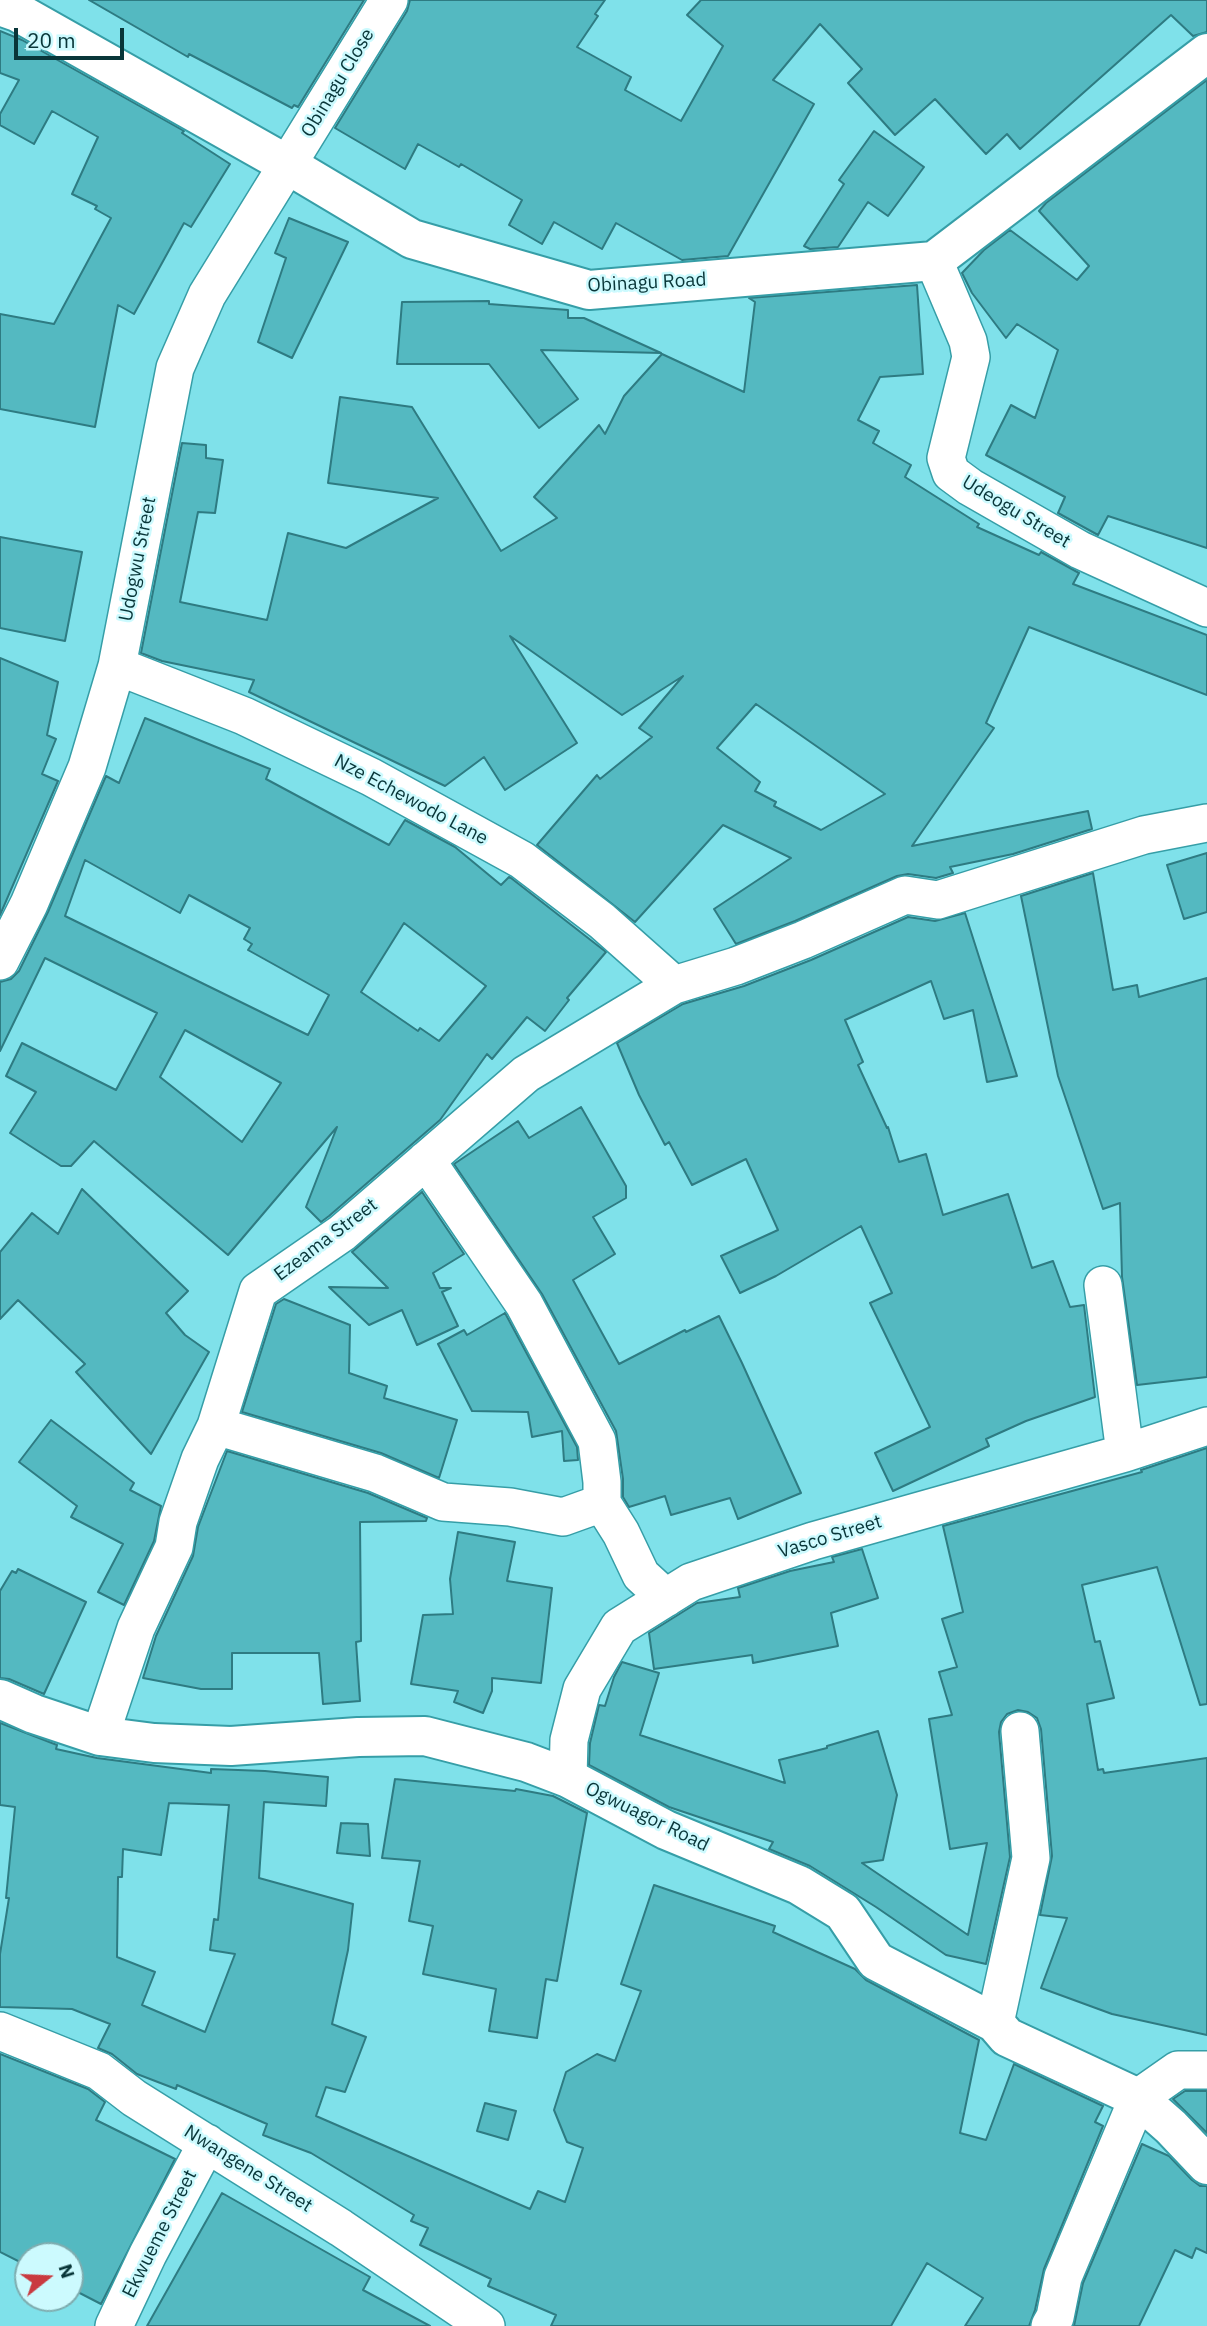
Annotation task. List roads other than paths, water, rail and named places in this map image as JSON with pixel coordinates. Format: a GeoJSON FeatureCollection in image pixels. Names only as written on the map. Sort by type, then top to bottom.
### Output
{"type":"FeatureCollection","features":[{"type":"Feature","properties":{"kind":"street","name":"Obinagu Close"},"geometry":{"type":"LineString","coordinates":[[288,165],[389,0]]}},
{"type":"Feature","properties":{"kind":"street","name":"Obinagu Road"},"geometry":{"type":"LineString","coordinates":[[13,6],[412,239],[589,290],[934,261]]}},
{"type":"Feature","properties":{"kind":"street"},"geometry":{"type":"LineString","coordinates":[[934,261],[1207,53]]}},
{"type":"Feature","properties":{"kind":"street","name":"Udogwu Street"},"geometry":{"type":"LineString","coordinates":[[0,961],[29,904],[87,767],[117,666],[174,368],[207,295],[288,165]]}},
{"type":"Feature","properties":{"kind":"street","name":"Udeogu Street"},"geometry":{"type":"LineString","coordinates":[[934,261],[968,341],[971,357],[946,458],[951,473],[970,487],[1080,550],[1207,608]]}},
{"type":"Feature","properties":{"kind":"street","name":"Nze Echewodo Lane"},"geometry":{"type":"LineString","coordinates":[[117,666],[244,716],[370,777],[522,860],[602,921],[674,985]]}},
{"type":"Feature","properties":{"kind":"street","name":"Ezeama Street"},"geometry":{"type":"LineString","coordinates":[[100,1736],[136,1628],[174,1547],[178,1522],[200,1459],[216,1426],[258,1290],[342,1233],[526,1074],[674,985],[792,944],[905,895],[938,900],[1144,835],[1207,823]]}},
{"type":"Feature","properties":{"kind":"street"},"geometry":{"type":"LineString","coordinates":[[426,1160],[524,1304],[597,1440],[602,1482],[601,1503],[621,1533],[641,1575],[666,1598]]}},
{"type":"Feature","properties":{"kind":"street"},"geometry":{"type":"LineString","coordinates":[[1103,1285],[1125,1453]]}},
{"type":"Feature","properties":{"kind":"street"},"geometry":{"type":"LineString","coordinates":[[216,1426],[374,1473],[443,1502],[510,1507],[563,1517],[601,1503]]}},
{"type":"Feature","properties":{"kind":"street","name":"Vasco Street"},"geometry":{"type":"LineString","coordinates":[[568,1778],[569,1740],[582,1689],[619,1627],[691,1582],[813,1541],[1125,1453],[1207,1426]]}},
{"type":"Feature","properties":{"kind":"street","name":"Ogwuagor Road"},"geometry":{"type":"LineString","coordinates":[[0,1699],[34,1714],[100,1736],[154,1743],[231,1746],[358,1737],[425,1736],[526,1762],[568,1778],[666,1830],[799,1885],[843,1912],[876,1961],[995,2024],[1007,2037],[1138,2098],[1171,2127],[1207,2165]]}},
{"type":"Feature","properties":{"kind":"street"},"geometry":{"type":"LineString","coordinates":[[995,2024],[1031,1858],[1020,1731]]}},
{"type":"Feature","properties":{"kind":"street","name":"Nwangene Street"},"geometry":{"type":"LineString","coordinates":[[0,2031],[99,2071],[134,2098],[341,2228],[486,2326]]}},
{"type":"Feature","properties":{"kind":"street"},"geometry":{"type":"LineString","coordinates":[[1050,2326],[1055,2317],[1063,2277],[1138,2098],[1178,2070],[1207,2070]]}},
{"type":"Feature","properties":{"kind":"street","name":"Ekwueme Street"},"geometry":{"type":"LineString","coordinates":[[114,2326],[148,2253],[207,2143]]}}]}
